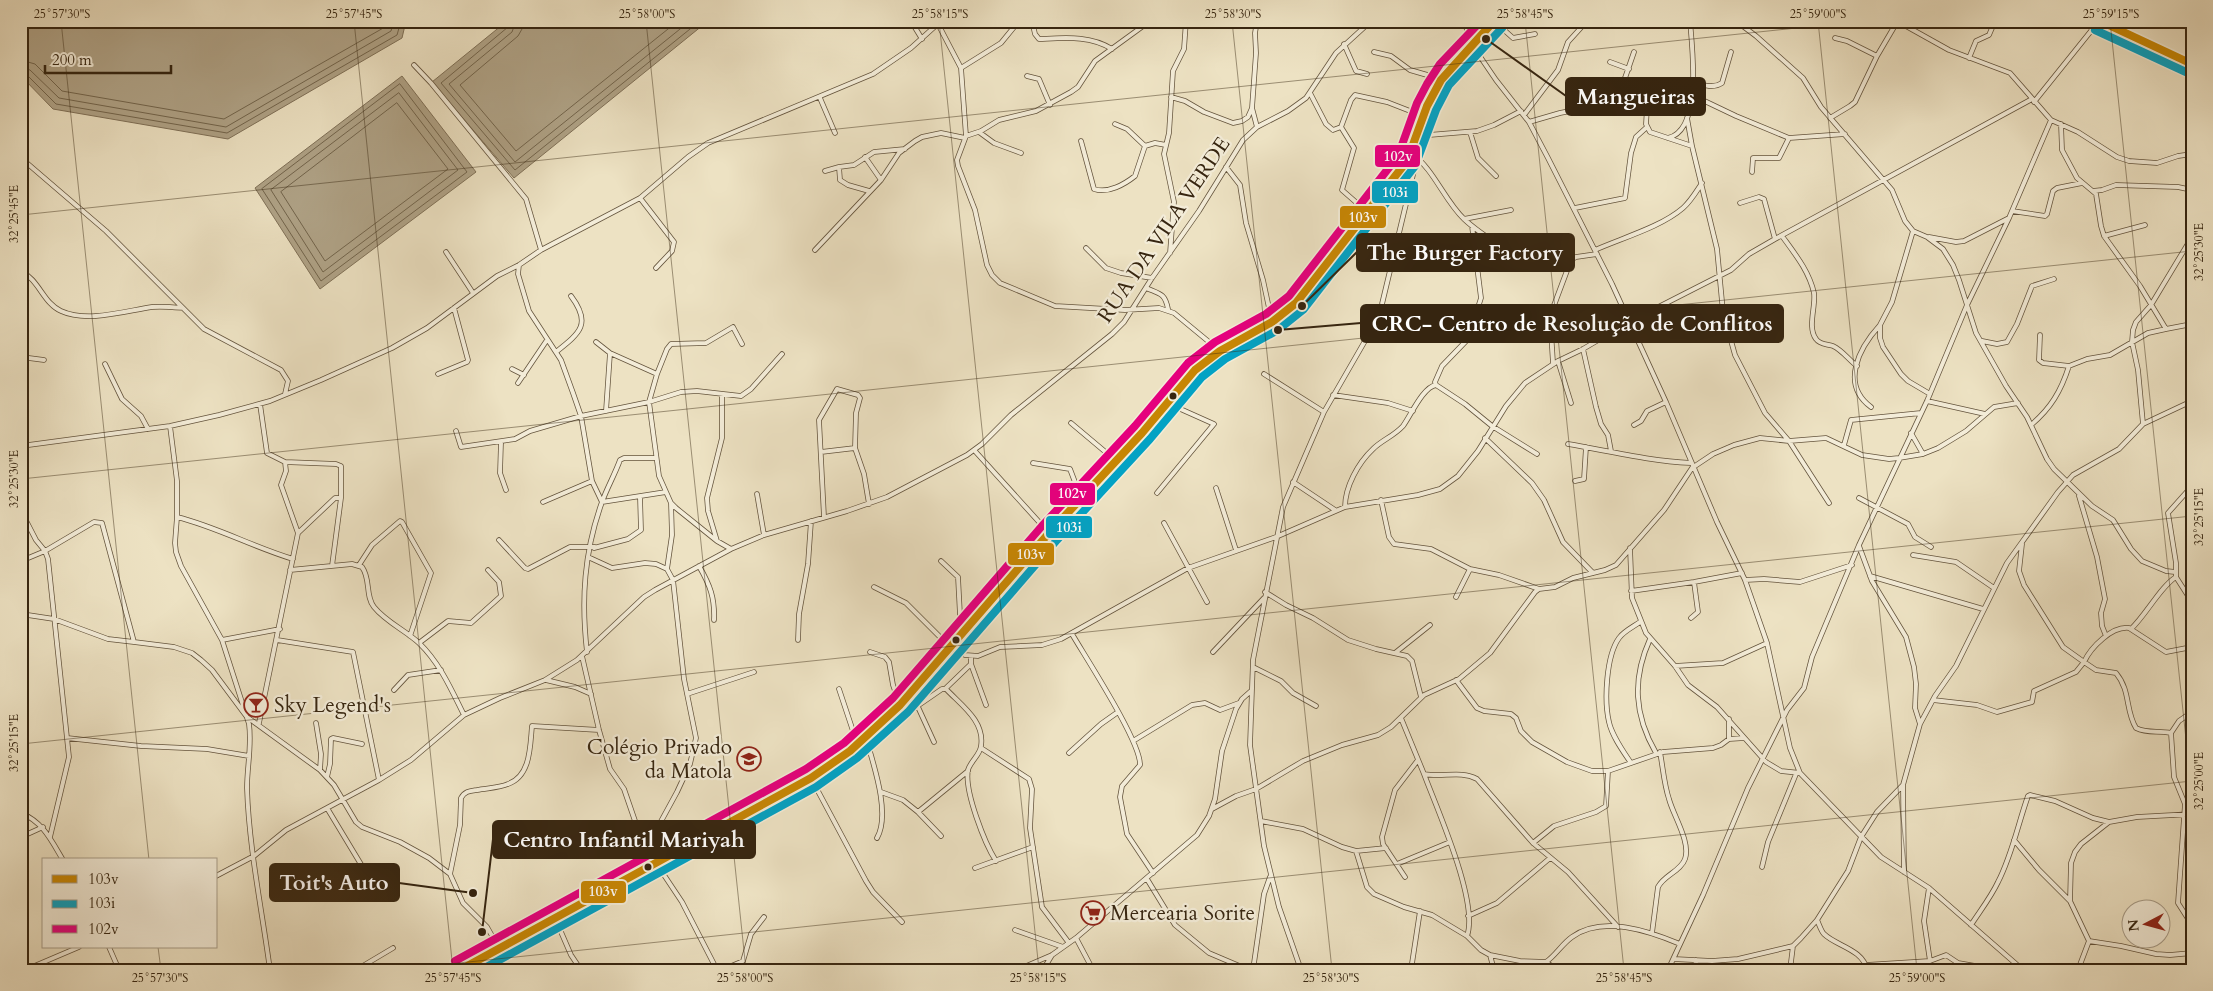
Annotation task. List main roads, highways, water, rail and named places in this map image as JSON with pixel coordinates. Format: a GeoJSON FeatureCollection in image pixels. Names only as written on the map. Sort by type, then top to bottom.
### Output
{"type":"FeatureCollection","features":[{"type":"Feature","properties":{"kind":"main road"},"geometry":{"type":"LineString","coordinates":[[460,970],[811,778],[838,761],[864,740],[900,704],[1049,533],[1196,370],[1220,351],[1272,322],[1296,302],[1400,170],[1411,153],[1428,101],[1441,79],[1474,46],[1494,21]]}},
{"type":"Feature","properties":{"kind":"main road"},"geometry":{"type":"LineString","coordinates":[[2099,21],[2192,64]]}},
{"type":"Feature","properties":{"kind":"water"},"geometry":{"type":"Polygon","coordinates":[[[21,21],[406,21],[402,38],[228,139],[53,109],[21,76],[21,21]]]}},
{"type":"Feature","properties":{"kind":"water"},"geometry":{"type":"Polygon","coordinates":[[[507,21],[708,21],[514,178],[432,82],[507,21]]]}},
{"type":"Feature","properties":{"kind":"water"},"geometry":{"type":"Polygon","coordinates":[[[402,76],[476,172],[320,289],[255,188],[402,76]]]}},
{"type":"Feature","properties":{"kind":"place","name":"Mangueiras"},"geometry":{"type":"Point","coordinates":[1486,39]}},
{"type":"Feature","properties":{"kind":"place","name":"The Burger Factory"},"geometry":{"type":"Point","coordinates":[1302,306]}},
{"type":"Feature","properties":{"kind":"place","name":"CRC- Centro de Resolução de Conflitos"},"geometry":{"type":"Point","coordinates":[1278,330]}},
{"type":"Feature","properties":{"kind":"place","name":"Sky Legend's"},"geometry":{"type":"Point","coordinates":[256,705]}},
{"type":"Feature","properties":{"kind":"place","name":"Colégio Privado da Matola"},"geometry":{"type":"Point","coordinates":[749,759]}},
{"type":"Feature","properties":{"kind":"place","name":"Toit's Auto"},"geometry":{"type":"Point","coordinates":[473,893]}},
{"type":"Feature","properties":{"kind":"place","name":"Mercearia Sorite"},"geometry":{"type":"Point","coordinates":[1093,913]}},
{"type":"Feature","properties":{"kind":"place","name":"Centro Infantil Mariyah"},"geometry":{"type":"Point","coordinates":[482,932]}}]}
